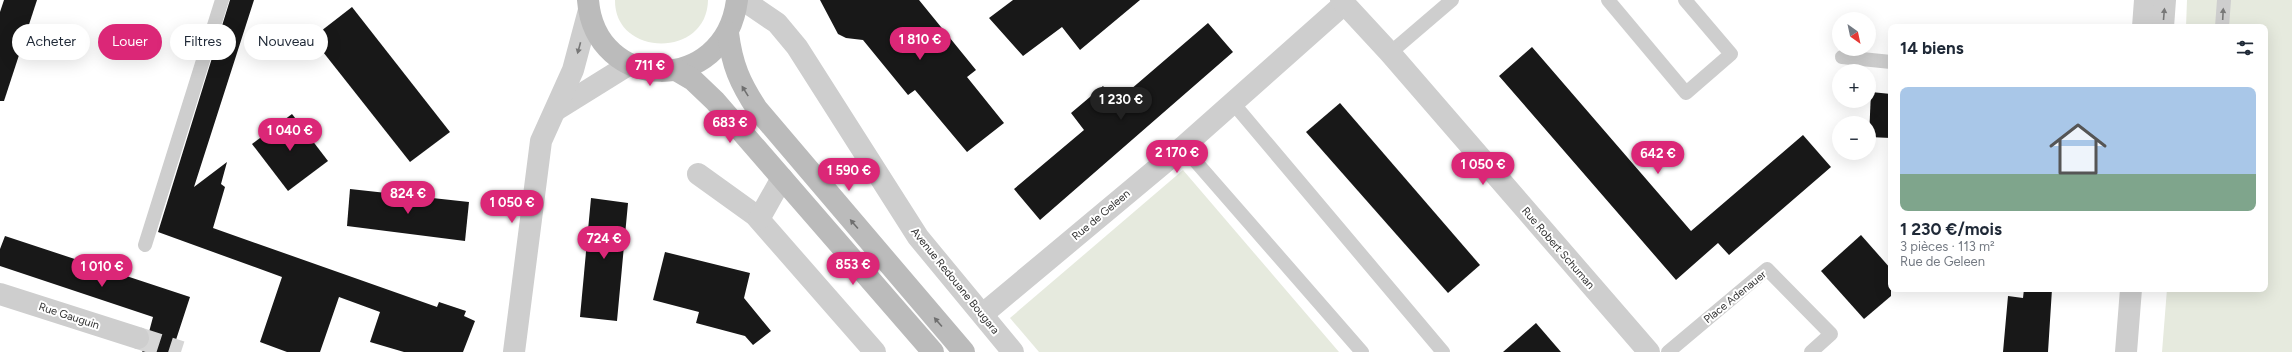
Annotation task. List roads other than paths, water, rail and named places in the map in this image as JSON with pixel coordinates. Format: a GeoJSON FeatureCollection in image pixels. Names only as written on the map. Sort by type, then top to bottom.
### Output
{"type":"FeatureCollection","features":[{"type":"Feature","properties":{"kind":"main road"},"geometry":{"type":"LineString","coordinates":[[588,5],[596,32],[611,51],[630,64],[652,70],[676,70],[691,66],[706,57],[718,47],[728,33],[735,15],[737,0]]}},
{"type":"Feature","properties":{"kind":"main road"},"geometry":{"type":"LineString","coordinates":[[728,33],[731,58],[740,84],[757,110],[964,352]]}},
{"type":"Feature","properties":{"kind":"main road"},"geometry":{"type":"LineString","coordinates":[[676,70],[693,80],[715,101],[932,352]]}},
{"type":"Feature","properties":{"kind":"street","name":"Avenue Redouane Bougara"},"geometry":{"type":"LineString","coordinates":[[743,0],[776,23],[797,47],[918,237],[1013,352]]}},
{"type":"Feature","properties":{"kind":"street"},"geometry":{"type":"LineString","coordinates":[[2143,24],[2145,0]]}},
{"type":"Feature","properties":{"kind":"street"},"geometry":{"type":"LineString","coordinates":[[2163,24],[2165,0]]}},
{"type":"Feature","properties":{"kind":"street","name":"Rue de Geleen"},"geometry":{"type":"LineString","coordinates":[[983,314],[1183,147],[1343,2]]}},
{"type":"Feature","properties":{"kind":"street","name":"Rue Robert Schuman"},"geometry":{"type":"LineString","coordinates":[[1343,2],[1390,53],[1649,352]]}},
{"type":"Feature","properties":{"kind":"street"},"geometry":{"type":"LineString","coordinates":[[514,352],[541,142],[572,70],[588,5]]}},
{"type":"Feature","properties":{"kind":"street"},"geometry":{"type":"LineString","coordinates":[[556,110],[630,64]]}},
{"type":"Feature","properties":{"kind":"street"},"geometry":{"type":"LineString","coordinates":[[698,174],[759,219],[875,352]]}},
{"type":"Feature","properties":{"kind":"street"},"geometry":{"type":"LineString","coordinates":[[759,219],[782,178]]}},
{"type":"Feature","properties":{"kind":"street"},"geometry":{"type":"LineString","coordinates":[[2126,352],[2131,292]]}},
{"type":"Feature","properties":{"kind":"street","name":"Rue Gauguin"},"geometry":{"type":"LineString","coordinates":[[0,294],[138,338]]}},
{"type":"Feature","properties":{"kind":"lane"},"geometry":{"type":"LineString","coordinates":[[145,245],[222,0]]}},
{"type":"Feature","properties":{"kind":"lane"},"geometry":{"type":"LineString","coordinates":[[1390,53],[1452,0]]}},
{"type":"Feature","properties":{"kind":"lane"},"geometry":{"type":"LineString","coordinates":[[1608,0],[1686,93],[1731,54],[1685,0]]}},
{"type":"Feature","properties":{"kind":"lane"},"geometry":{"type":"LineString","coordinates":[[2222,24],[2224,0]]}},
{"type":"Feature","properties":{"kind":"lane"},"geometry":{"type":"LineString","coordinates":[[1842,57],[1888,62]]}},
{"type":"Feature","properties":{"kind":"lane"},"geometry":{"type":"LineString","coordinates":[[1233,103],[1443,352]]}},
{"type":"Feature","properties":{"kind":"lane"},"geometry":{"type":"LineString","coordinates":[[1183,147],[1362,352]]}},
{"type":"Feature","properties":{"kind":"lane"},"geometry":{"type":"LineString","coordinates":[[799,198],[827,246],[918,352]]}},
{"type":"Feature","properties":{"kind":"lane","name":"Place Adenauer"},"geometry":{"type":"LineString","coordinates":[[1668,352],[1767,269],[1831,334],[1811,352]]}},
{"type":"Feature","properties":{"kind":"tunnel"},"geometry":{"type":"LineString","coordinates":[[138,338],[181,352]]}}]}
